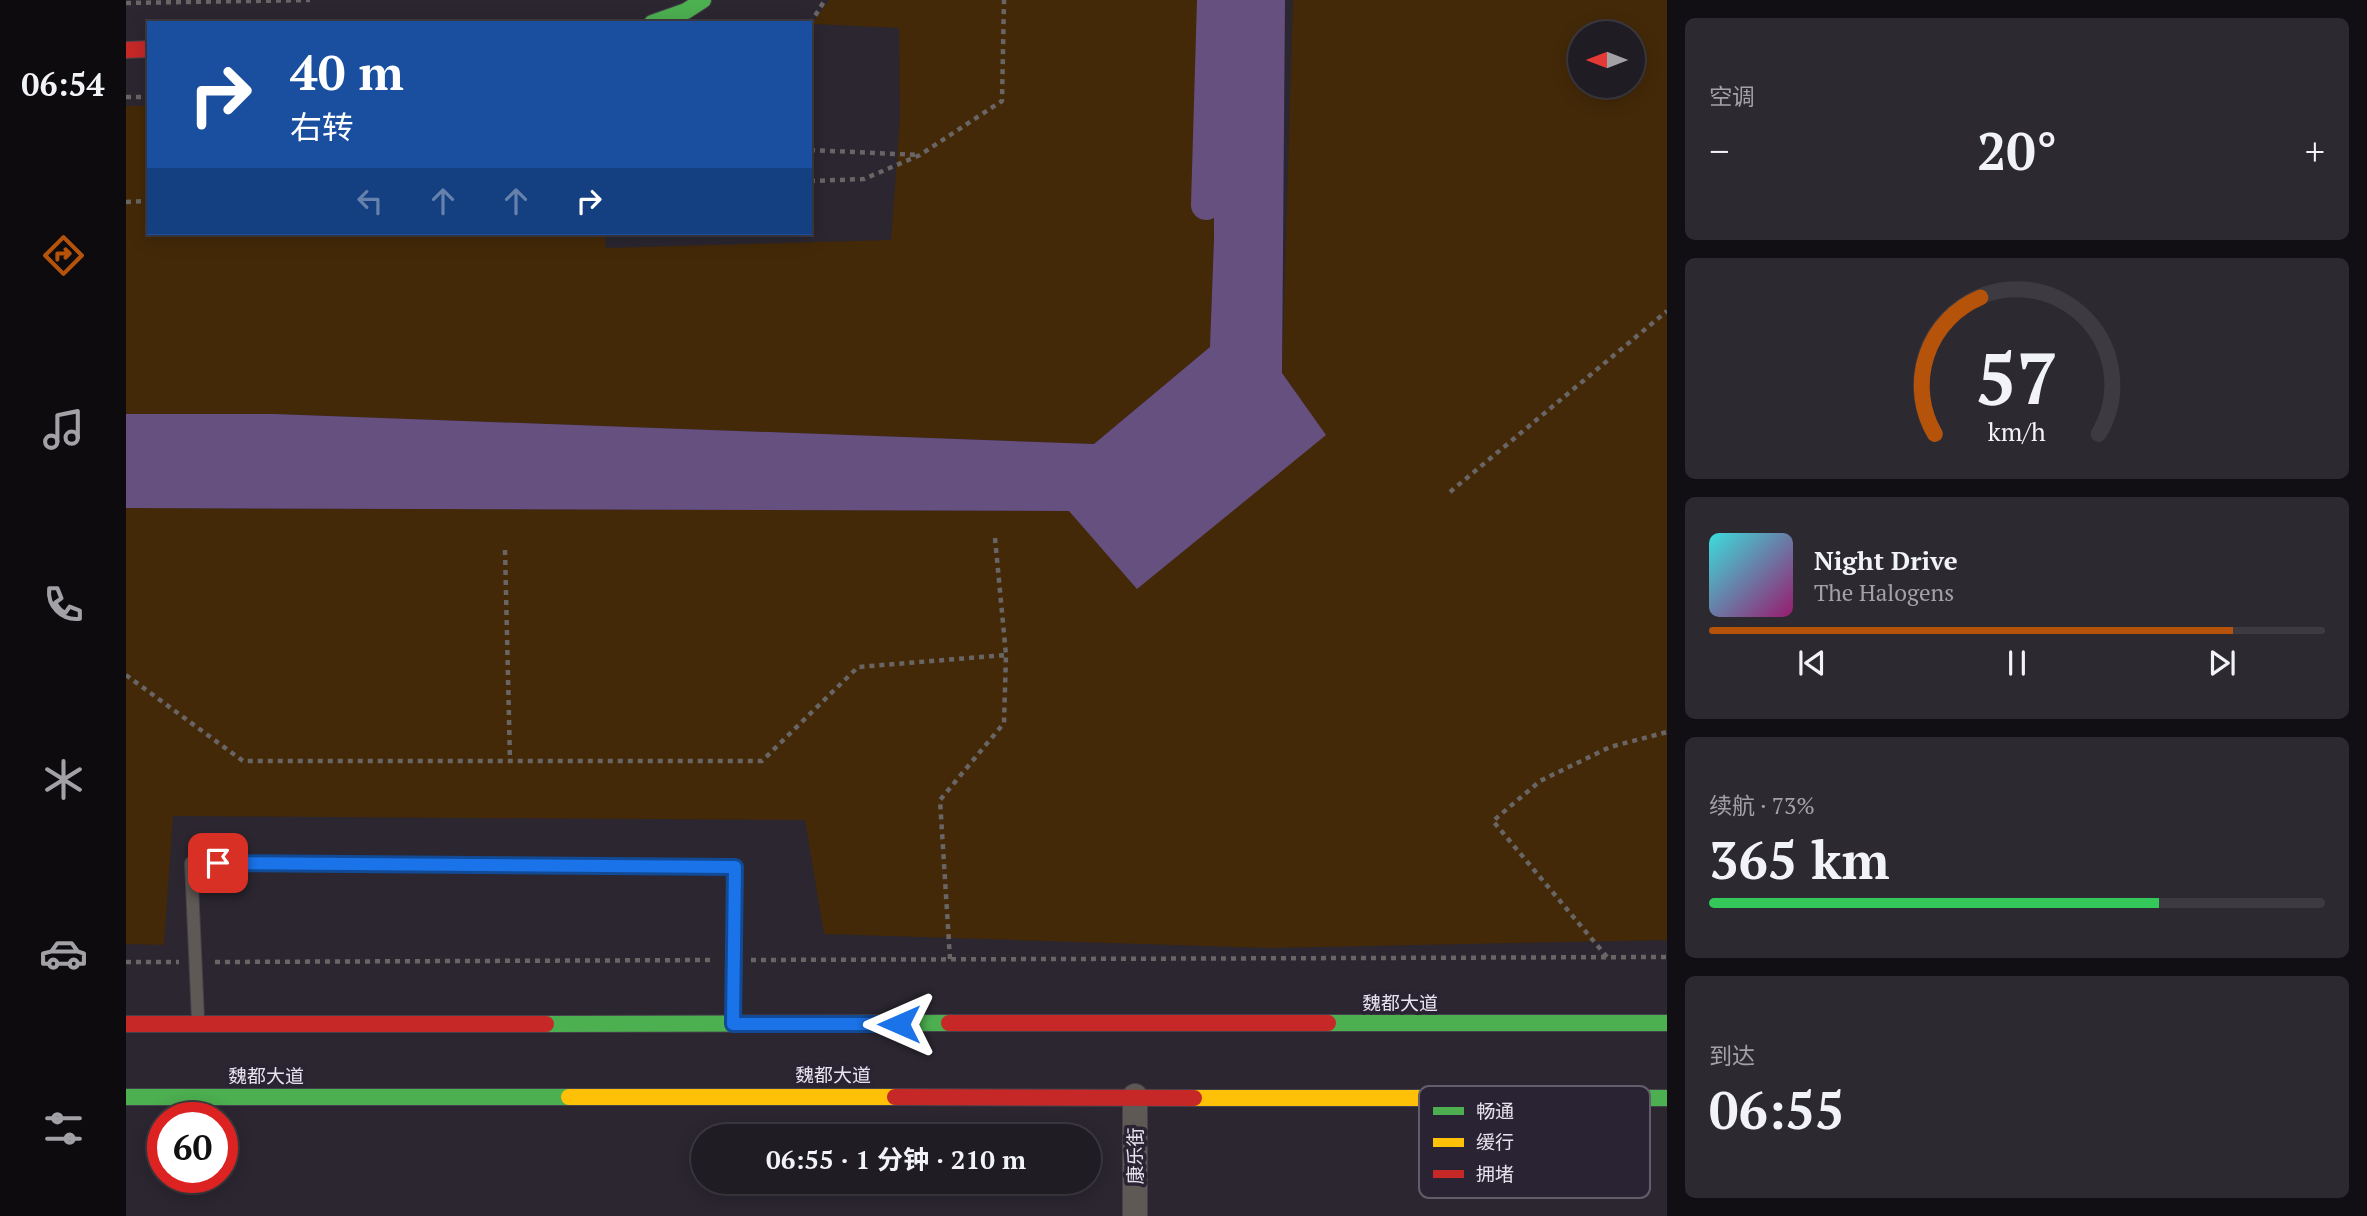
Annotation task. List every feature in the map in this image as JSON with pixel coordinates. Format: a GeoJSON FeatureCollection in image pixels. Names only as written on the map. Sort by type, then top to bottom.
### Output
{"type":"FeatureCollection","features":[{"type":"Feature","properties":{"kind":"main road"},"geometry":{"type":"LineString","coordinates":[[658,21],[686,11],[702,0]]}},
{"type":"Feature","properties":{"kind":"main road"},"geometry":{"type":"LineString","coordinates":[[126,50],[147,49]]}},
{"type":"Feature","properties":{"kind":"main road","name":"魏都大道"},"geometry":{"type":"LineString","coordinates":[[126,1024],[1667,1023]]}},
{"type":"Feature","properties":{"kind":"main road","name":"魏都大道"},"geometry":{"type":"LineString","coordinates":[[126,1097],[1419,1097]]}},
{"type":"Feature","properties":{"kind":"street","name":"康乐街"},"geometry":{"type":"LineString","coordinates":[[1135,1096],[1135,1216]]}},
{"type":"Feature","properties":{"kind":"lane"},"geometry":{"type":"LineString","coordinates":[[198,1024],[191,863],[735,867],[733,1024]]}},
{"type":"Feature","properties":{"kind":"path"},"geometry":{"type":"LineString","coordinates":[[126,3],[310,0]]}},
{"type":"Feature","properties":{"kind":"path"},"geometry":{"type":"LineString","coordinates":[[812,21],[825,0]]}},
{"type":"Feature","properties":{"kind":"path"},"geometry":{"type":"LineString","coordinates":[[812,181],[864,179],[920,155],[1002,100],[1004,0]]}},
{"type":"Feature","properties":{"kind":"path"},"geometry":{"type":"LineString","coordinates":[[126,97],[147,97]]}},
{"type":"Feature","properties":{"kind":"path"},"geometry":{"type":"LineString","coordinates":[[812,150],[920,155]]}},
{"type":"Feature","properties":{"kind":"path"},"geometry":{"type":"LineString","coordinates":[[126,202],[147,201]]}},
{"type":"Feature","properties":{"kind":"path"},"geometry":{"type":"LineString","coordinates":[[1450,492],[1667,311]]}},
{"type":"Feature","properties":{"kind":"path"},"geometry":{"type":"LineString","coordinates":[[950,959],[940,800],[1004,723],[1006,655],[995,538]]}},
{"type":"Feature","properties":{"kind":"path"},"geometry":{"type":"LineString","coordinates":[[505,550],[510,761]]}},
{"type":"Feature","properties":{"kind":"path"},"geometry":{"type":"LineString","coordinates":[[126,676],[243,761],[762,761],[858,667],[1006,655]]}},
{"type":"Feature","properties":{"kind":"path"},"geometry":{"type":"LineString","coordinates":[[1607,957],[1493,821],[1540,781],[1610,747],[1667,732]]}},
{"type":"Feature","properties":{"kind":"path"},"geometry":{"type":"LineString","coordinates":[[126,962],[1667,957]]}},
{"type":"Feature","properties":{"kind":"shaded area"},"geometry":{"type":"Polygon","coordinates":[[[829,0],[1213,0],[1214,239],[1210,347],[1094,444],[274,414],[126,414],[126,106],[147,106],[147,235],[605,235],[606,248],[891,240],[900,119],[899,28],[812,24],[829,0]]]}},
{"type":"Feature","properties":{"kind":"shaded area"},"geometry":{"type":"Polygon","coordinates":[[[1213,0],[1285,0],[1282,373],[1326,435],[1137,589],[1069,511],[126,508],[126,414],[274,414],[1094,444],[1210,347],[1214,239],[1213,0]]]}},
{"type":"Feature","properties":{"kind":"shaded area"},"geometry":{"type":"Polygon","coordinates":[[[1293,0],[1667,0],[1667,940],[1268,948],[824,934],[805,820],[173,816],[164,945],[126,944],[126,508],[1070,511],[1325,435],[1282,373],[1293,0]]]}},
{"type":"Feature","properties":{"kind":"waterway"},"geometry":{"type":"LineString","coordinates":[[1206,205],[1212,0]]}},
{"type":"Feature","properties":{"kind":"traffic: fast"},"geometry":{"type":"LineString","coordinates":[[658,21],[686,11],[703,0]]}},
{"type":"Feature","properties":{"kind":"traffic: fast"},"geometry":{"type":"LineString","coordinates":[[546,1024],[949,1023]]}},
{"type":"Feature","properties":{"kind":"traffic: fast"},"geometry":{"type":"LineString","coordinates":[[1328,1023],[1667,1023]]}},
{"type":"Feature","properties":{"kind":"traffic: fast"},"geometry":{"type":"LineString","coordinates":[[126,1097],[569,1097]]}},
{"type":"Feature","properties":{"kind":"traffic: fast"},"geometry":{"type":"LineString","coordinates":[[1650,1098],[1667,1098]]}},
{"type":"Feature","properties":{"kind":"traffic: slow"},"geometry":{"type":"LineString","coordinates":[[569,1097],[895,1097]]}},
{"type":"Feature","properties":{"kind":"traffic: slow"},"geometry":{"type":"LineString","coordinates":[[1194,1098],[1419,1098]]}},
{"type":"Feature","properties":{"kind":"traffic: jam"},"geometry":{"type":"LineString","coordinates":[[126,50],[147,49]]}},
{"type":"Feature","properties":{"kind":"traffic: jam"},"geometry":{"type":"LineString","coordinates":[[949,1023],[1328,1023]]}},
{"type":"Feature","properties":{"kind":"traffic: jam"},"geometry":{"type":"LineString","coordinates":[[126,1024],[546,1024]]}},
{"type":"Feature","properties":{"kind":"traffic: jam"},"geometry":{"type":"LineString","coordinates":[[895,1097],[1194,1098]]}},
{"type":"Feature","properties":{"kind":"route"},"geometry":{"type":"LineString","coordinates":[[218,863],[735,867],[733,1024],[899,1024]]}}]}
